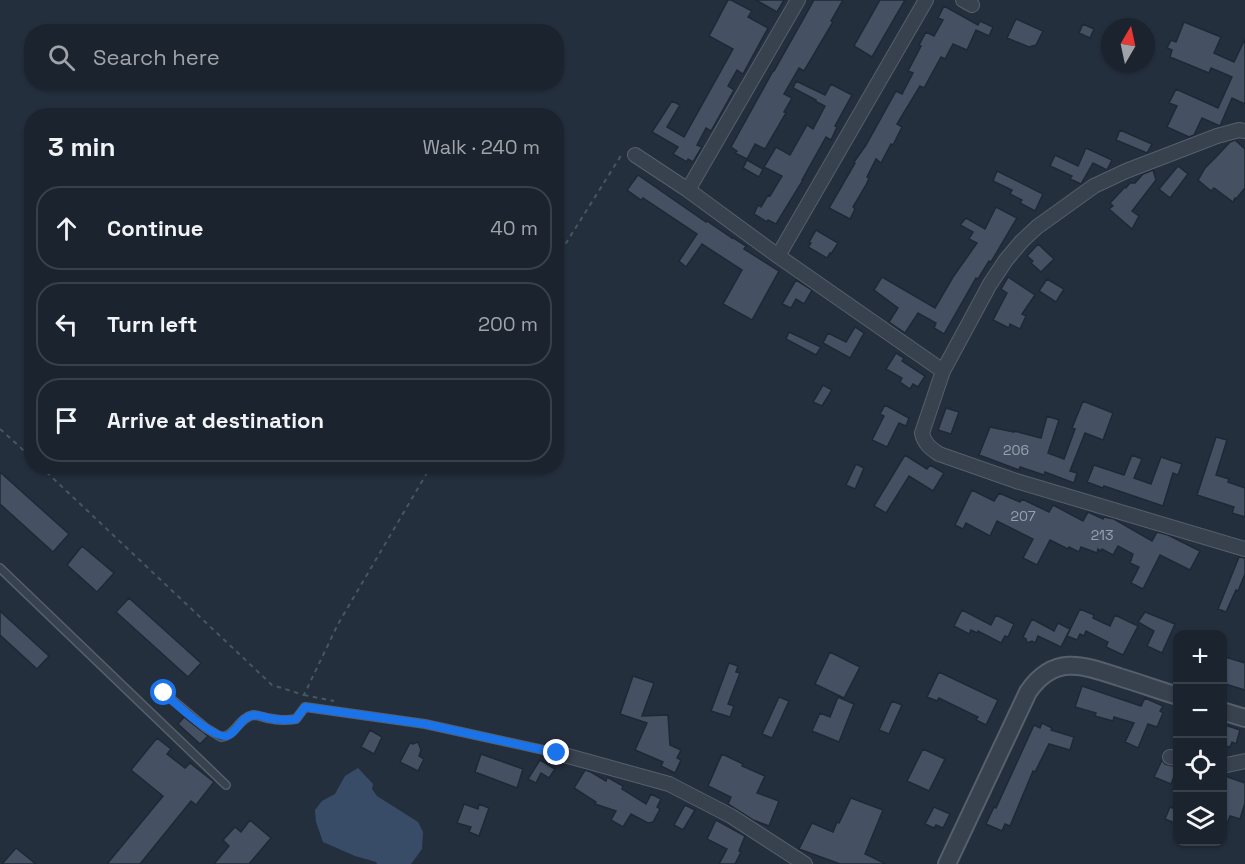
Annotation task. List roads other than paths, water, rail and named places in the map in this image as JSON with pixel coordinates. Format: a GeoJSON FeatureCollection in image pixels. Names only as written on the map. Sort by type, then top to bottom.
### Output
{"type":"FeatureCollection","features":[{"type":"Feature","properties":{"kind":"street"},"geometry":{"type":"LineString","coordinates":[[688,190],[798,0]]}},
{"type":"Feature","properties":{"kind":"street"},"geometry":{"type":"LineString","coordinates":[[778,256],[926,0]]}},
{"type":"Feature","properties":{"kind":"street"},"geometry":{"type":"LineString","coordinates":[[1243,129],[1125,171],[1094,186],[1037,227],[1022,241],[990,285],[943,371],[922,433],[930,448],[939,454],[1016,481],[1245,549]]}},
{"type":"Feature","properties":{"kind":"street"},"geometry":{"type":"LineString","coordinates":[[635,154],[943,371]]}},
{"type":"Feature","properties":{"kind":"street"},"geometry":{"type":"LineString","coordinates":[[947,864],[1028,692],[1035,681],[1044,674],[1064,666],[1089,667],[1173,694]]}},
{"type":"Feature","properties":{"kind":"street"},"geometry":{"type":"LineString","coordinates":[[1227,713],[1245,718]]}},
{"type":"Feature","properties":{"kind":"street"},"geometry":{"type":"LineString","coordinates":[[557,753],[669,784],[731,816],[805,864]]}},
{"type":"Feature","properties":{"kind":"street"},"geometry":{"type":"LineString","coordinates":[[1227,765],[1245,761]]}},
{"type":"Feature","properties":{"kind":"lane"},"geometry":{"type":"LineString","coordinates":[[0,568],[226,785]]}},
{"type":"Feature","properties":{"kind":"lane"},"geometry":{"type":"LineString","coordinates":[[164,693],[206,728],[221,737],[230,735],[243,720],[249,717],[257,716],[285,722],[296,719],[305,707],[425,724],[557,753]]}},
{"type":"Feature","properties":{"kind":"water"},"geometry":{"type":"Polygon","coordinates":[[[358,768],[373,784],[372,789],[377,796],[418,822],[423,832],[422,849],[411,864],[377,864],[323,842],[316,822],[315,810],[322,801],[335,794],[345,776],[358,768]]]}}]}
